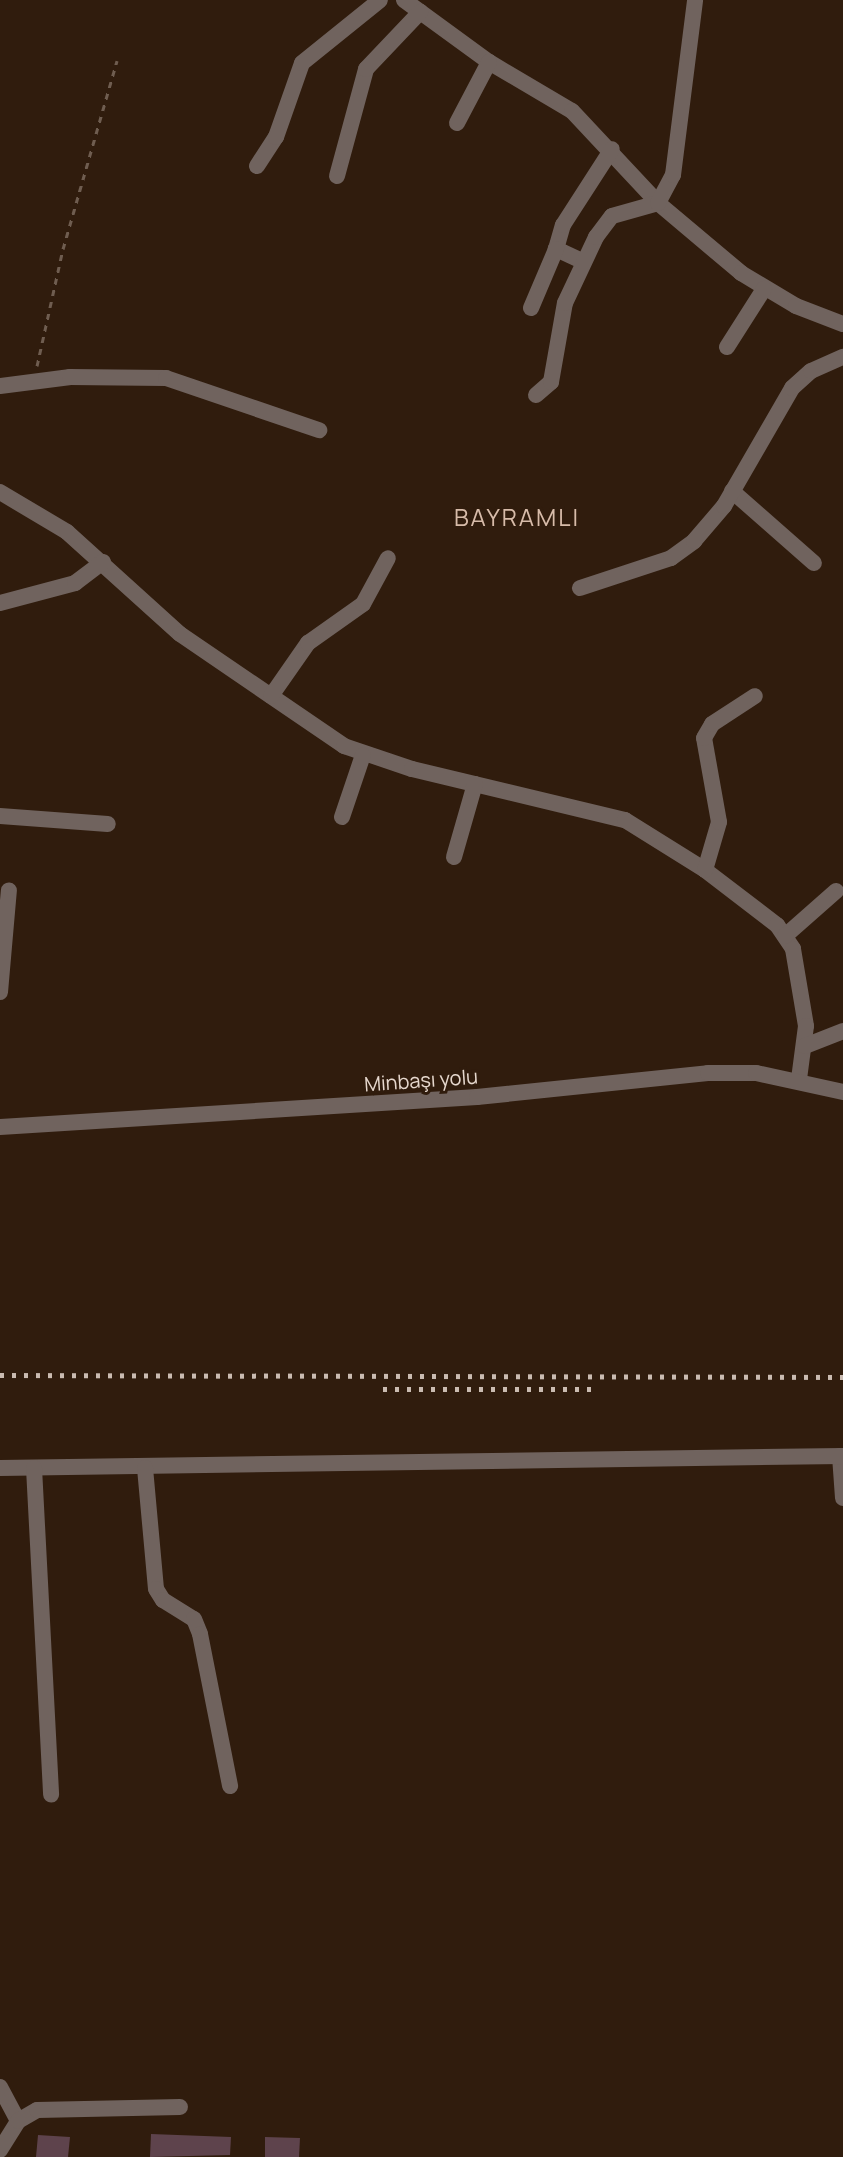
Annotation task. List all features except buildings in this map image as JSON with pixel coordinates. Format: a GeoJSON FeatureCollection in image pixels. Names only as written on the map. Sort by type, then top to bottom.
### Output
{"type":"FeatureCollection","features":[{"type":"Feature","properties":{"kind":"street"},"geometry":{"type":"LineString","coordinates":[[257,166],[276,137],[302,63],[380,0]]}},
{"type":"Feature","properties":{"kind":"street"},"geometry":{"type":"LineString","coordinates":[[404,0],[489,62],[554,98],[612,149],[658,203],[764,289],[843,324]]}},
{"type":"Feature","properties":{"kind":"street"},"geometry":{"type":"LineString","coordinates":[[658,203],[680,153],[695,0]]}},
{"type":"Feature","properties":{"kind":"street"},"geometry":{"type":"LineString","coordinates":[[337,176],[366,69],[420,12]]}},
{"type":"Feature","properties":{"kind":"street"},"geometry":{"type":"LineString","coordinates":[[457,123],[489,62]]}},
{"type":"Feature","properties":{"kind":"street"},"geometry":{"type":"LineString","coordinates":[[531,308],[570,212],[612,149]]}},
{"type":"Feature","properties":{"kind":"street"},"geometry":{"type":"LineString","coordinates":[[536,395],[551,382],[565,303],[582,261],[612,216],[658,203]]}},
{"type":"Feature","properties":{"kind":"street"},"geometry":{"type":"LineString","coordinates":[[556,249],[582,261]]}},
{"type":"Feature","properties":{"kind":"street"},"geometry":{"type":"LineString","coordinates":[[727,347],[764,289]]}},
{"type":"Feature","properties":{"kind":"street"},"geometry":{"type":"LineString","coordinates":[[580,588],[683,551],[732,491],[792,388],[811,371],[843,357]]}},
{"type":"Feature","properties":{"kind":"street"},"geometry":{"type":"LineString","coordinates":[[0,386],[70,377],[177,380],[319,430]]}},
{"type":"Feature","properties":{"kind":"street"},"geometry":{"type":"LineString","coordinates":[[732,491],[814,563]]}},
{"type":"Feature","properties":{"kind":"street"},"geometry":{"type":"LineString","coordinates":[[0,492],[67,532],[180,634],[363,755],[625,820],[705,870],[765,915],[785,936],[802,983],[805,1046],[799,1079]]}},
{"type":"Feature","properties":{"kind":"street"},"geometry":{"type":"LineString","coordinates":[[271,696],[308,643],[363,604],[388,558]]}},
{"type":"Feature","properties":{"kind":"street"},"geometry":{"type":"LineString","coordinates":[[0,603],[30,600],[75,583],[103,562]]}},
{"type":"Feature","properties":{"kind":"street"},"geometry":{"type":"LineString","coordinates":[[705,870],[719,822],[704,738],[712,724],[755,696]]}},
{"type":"Feature","properties":{"kind":"street"},"geometry":{"type":"LineString","coordinates":[[342,817],[363,755]]}},
{"type":"Feature","properties":{"kind":"street"},"geometry":{"type":"LineString","coordinates":[[454,857],[475,784]]}},
{"type":"Feature","properties":{"kind":"street"},"geometry":{"type":"LineString","coordinates":[[0,816],[108,824]]}},
{"type":"Feature","properties":{"kind":"street"},"geometry":{"type":"LineString","coordinates":[[0,992],[9,890]]}},
{"type":"Feature","properties":{"kind":"street"},"geometry":{"type":"LineString","coordinates":[[785,936],[836,891]]}},
{"type":"Feature","properties":{"kind":"street"},"geometry":{"type":"LineString","coordinates":[[805,1046],[843,1031]]}},
{"type":"Feature","properties":{"kind":"street","name":"Minbaşı yolu"},"geometry":{"type":"LineString","coordinates":[[0,1127],[477,1097],[708,1073],[799,1079],[843,1092]]}},
{"type":"Feature","properties":{"kind":"street"},"geometry":{"type":"LineString","coordinates":[[0,1468],[842,1456],[843,1498]]}},
{"type":"Feature","properties":{"kind":"street"},"geometry":{"type":"LineString","coordinates":[[34,1468],[51,1795]]}},
{"type":"Feature","properties":{"kind":"street"},"geometry":{"type":"LineString","coordinates":[[145,1468],[156,1589],[163,1600],[194,1619],[200,1634],[230,1786]]}},
{"type":"Feature","properties":{"kind":"street"},"geometry":{"type":"LineString","coordinates":[[0,2087],[18,2121]]}},
{"type":"Feature","properties":{"kind":"street"},"geometry":{"type":"LineString","coordinates":[[0,2150],[18,2121],[51,2108],[180,2107]]}},
{"type":"Feature","properties":{"kind":"path"},"geometry":{"type":"LineString","coordinates":[[37,382],[37,360],[63,249],[117,61]]}},
{"type":"Feature","properties":{"kind":"railway"},"geometry":{"type":"LineString","coordinates":[[0,1375],[843,1377]]}},
{"type":"Feature","properties":{"kind":"railway"},"geometry":{"type":"LineString","coordinates":[[383,1389],[595,1389]]}},
{"type":"Feature","properties":{"kind":"district","name":"BAYRAMLI"},"geometry":{"type":"Point","coordinates":[517,517]}}]}
